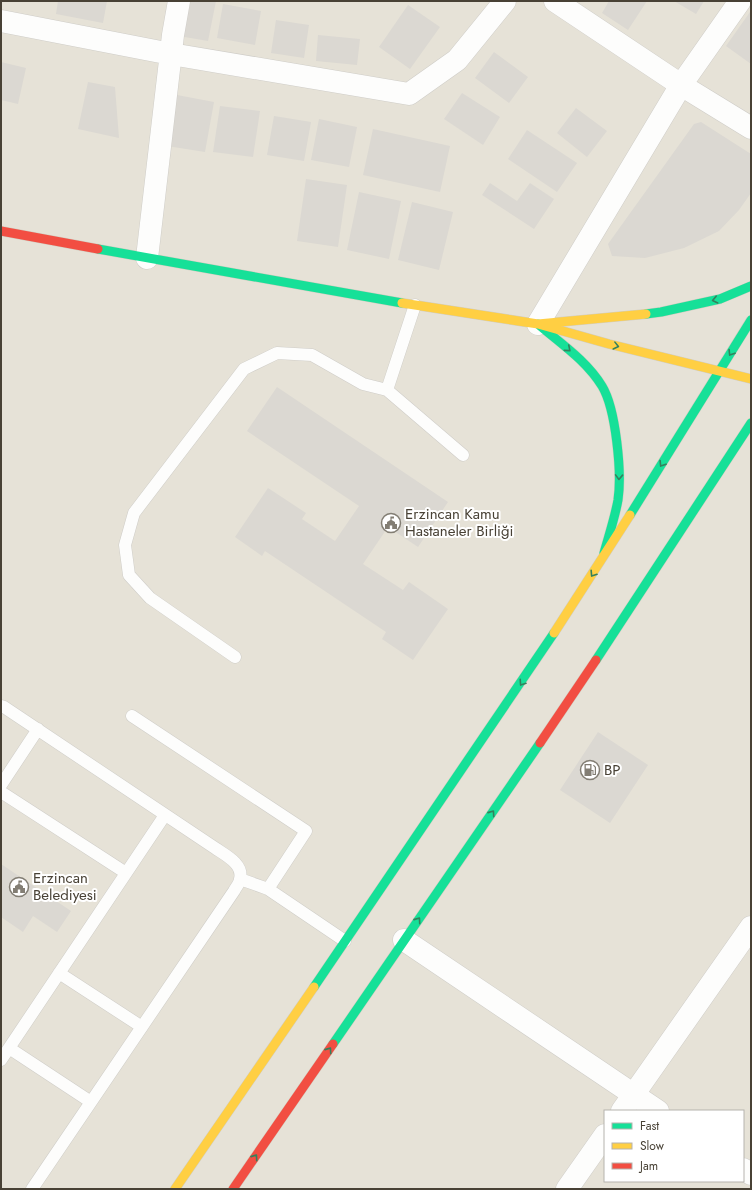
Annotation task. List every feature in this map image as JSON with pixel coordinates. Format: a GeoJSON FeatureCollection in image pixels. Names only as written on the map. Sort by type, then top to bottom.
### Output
{"type":"FeatureCollection","features":[{"type":"Feature","properties":{"kind":"main road"},"geometry":{"type":"LineString","coordinates":[[1,231],[415,305],[538,324],[608,344],[751,379]]}},
{"type":"Feature","properties":{"kind":"main road"},"geometry":{"type":"LineString","coordinates":[[538,324],[661,312],[720,299],[751,286]]}},
{"type":"Feature","properties":{"kind":"main road"},"geometry":{"type":"LineString","coordinates":[[175,1189],[524,679],[603,559],[751,320]]}},
{"type":"Feature","properties":{"kind":"main road"},"geometry":{"type":"LineString","coordinates":[[538,324],[580,359],[602,386],[613,416],[619,465],[618,499],[603,559]]}},
{"type":"Feature","properties":{"kind":"main road"},"geometry":{"type":"LineString","coordinates":[[233,1189],[567,704],[751,423]]}},
{"type":"Feature","properties":{"kind":"street"},"geometry":{"type":"LineString","coordinates":[[147,258],[173,35],[179,1]]}},
{"type":"Feature","properties":{"kind":"street"},"geometry":{"type":"LineString","coordinates":[[1,21],[171,54],[409,94],[457,60],[505,1]]}},
{"type":"Feature","properties":{"kind":"street"},"geometry":{"type":"LineString","coordinates":[[555,1],[681,85],[751,128]]}},
{"type":"Feature","properties":{"kind":"street"},"geometry":{"type":"LineString","coordinates":[[538,324],[681,85],[740,1]]}},
{"type":"Feature","properties":{"kind":"street"},"geometry":{"type":"LineString","coordinates":[[628,1103],[751,927]]}},
{"type":"Feature","properties":{"kind":"street"},"geometry":{"type":"LineString","coordinates":[[404,940],[628,1103],[654,1110]]}},
{"type":"Feature","properties":{"kind":"street"},"geometry":{"type":"LineString","coordinates":[[567,1189],[604,1137]]}},
{"type":"Feature","properties":{"kind":"lane"},"geometry":{"type":"LineString","coordinates":[[386,390],[415,305]]}},
{"type":"Feature","properties":{"kind":"lane"},"geometry":{"type":"LineString","coordinates":[[235,657],[150,598],[129,575],[125,545],[134,513],[244,369],[277,353],[312,355],[363,384],[386,390],[464,455]]}},
{"type":"Feature","properties":{"kind":"lane"},"geometry":{"type":"LineString","coordinates":[[1,706],[38,729],[166,815],[234,862],[240,871],[240,880],[32,1189]]}},
{"type":"Feature","properties":{"kind":"lane"},"geometry":{"type":"LineString","coordinates":[[132,716],[306,831],[268,889]]}},
{"type":"Feature","properties":{"kind":"lane"},"geometry":{"type":"LineString","coordinates":[[1,785],[38,729]]}},
{"type":"Feature","properties":{"kind":"lane"},"geometry":{"type":"LineString","coordinates":[[1,792],[126,873]]}},
{"type":"Feature","properties":{"kind":"lane"},"geometry":{"type":"LineString","coordinates":[[1,1060],[166,815]]}},
{"type":"Feature","properties":{"kind":"lane"},"geometry":{"type":"LineString","coordinates":[[240,880],[268,889],[345,941]]}},
{"type":"Feature","properties":{"kind":"lane"},"geometry":{"type":"LineString","coordinates":[[59,973],[142,1027]]}},
{"type":"Feature","properties":{"kind":"lane"},"geometry":{"type":"LineString","coordinates":[[9,1048],[91,1102]]}},
{"type":"Feature","properties":{"kind":"shaded area"},"geometry":{"type":"Polygon","coordinates":[[[1,1],[751,1],[751,1189],[1,1189],[1,1]]]}},
{"type":"Feature","properties":{"kind":"building"},"geometry":{"type":"Polygon","coordinates":[[[58,1],[107,1],[103,23],[56,14],[58,1]]]}},
{"type":"Feature","properties":{"kind":"building"},"geometry":{"type":"Polygon","coordinates":[[[179,1],[216,1],[208,41],[173,35],[179,1]]]}},
{"type":"Feature","properties":{"kind":"building"},"geometry":{"type":"Polygon","coordinates":[[[609,1],[647,1],[628,30],[602,13],[609,1]]]}},
{"type":"Feature","properties":{"kind":"building"},"geometry":{"type":"Polygon","coordinates":[[[674,1],[704,1],[696,14],[674,1]]]}},
{"type":"Feature","properties":{"kind":"building"},"geometry":{"type":"Polygon","coordinates":[[[223,4],[261,11],[255,45],[217,38],[223,4]]]}},
{"type":"Feature","properties":{"kind":"building"},"geometry":{"type":"Polygon","coordinates":[[[408,5],[440,27],[410,69],[379,47],[408,5]]]}},
{"type":"Feature","properties":{"kind":"building"},"geometry":{"type":"Polygon","coordinates":[[[750,12],[751,13],[751,64],[726,46],[750,12]]]}},
{"type":"Feature","properties":{"kind":"building"},"geometry":{"type":"Polygon","coordinates":[[[276,20],[309,25],[304,58],[271,53],[276,20]]]}},
{"type":"Feature","properties":{"kind":"building"},"geometry":{"type":"Polygon","coordinates":[[[318,35],[360,39],[357,65],[316,61],[318,35]]]}},
{"type":"Feature","properties":{"kind":"building"},"geometry":{"type":"Polygon","coordinates":[[[494,52],[528,77],[509,103],[475,78],[494,52]]]}},
{"type":"Feature","properties":{"kind":"building"},"geometry":{"type":"Polygon","coordinates":[[[1,62],[26,68],[18,104],[1,100],[1,62]]]}},
{"type":"Feature","properties":{"kind":"building"},"geometry":{"type":"Polygon","coordinates":[[[88,82],[115,87],[119,138],[78,129],[88,82]]]}},
{"type":"Feature","properties":{"kind":"building"},"geometry":{"type":"Polygon","coordinates":[[[462,93],[500,117],[483,145],[444,119],[462,93]]]}},
{"type":"Feature","properties":{"kind":"building"},"geometry":{"type":"Polygon","coordinates":[[[177,95],[214,102],[205,152],[167,146],[177,95]]]}},
{"type":"Feature","properties":{"kind":"building"},"geometry":{"type":"Polygon","coordinates":[[[220,106],[260,111],[253,157],[213,152],[220,106]]]}},
{"type":"Feature","properties":{"kind":"building"},"geometry":{"type":"Polygon","coordinates":[[[576,108],[607,131],[587,157],[557,133],[576,108]]]}},
{"type":"Feature","properties":{"kind":"building"},"geometry":{"type":"Polygon","coordinates":[[[274,116],[311,122],[304,161],[267,155],[274,116]]]}},
{"type":"Feature","properties":{"kind":"building"},"geometry":{"type":"Polygon","coordinates":[[[319,119],[357,127],[349,167],[311,160],[319,119]]]}},
{"type":"Feature","properties":{"kind":"building"},"geometry":{"type":"Polygon","coordinates":[[[701,122],[751,154],[751,193],[739,210],[719,231],[684,248],[645,258],[612,256],[608,244],[694,124],[701,122]]]}},
{"type":"Feature","properties":{"kind":"building"},"geometry":{"type":"Polygon","coordinates":[[[373,129],[450,146],[440,192],[363,175],[373,129]]]}},
{"type":"Feature","properties":{"kind":"building"},"geometry":{"type":"Polygon","coordinates":[[[527,130],[577,163],[557,192],[508,159],[527,130]]]}},
{"type":"Feature","properties":{"kind":"building"},"geometry":{"type":"Polygon","coordinates":[[[306,179],[347,185],[338,247],[297,241],[306,179]]]}},
{"type":"Feature","properties":{"kind":"building"},"geometry":{"type":"Polygon","coordinates":[[[490,183],[517,201],[530,183],[554,199],[534,229],[482,195],[490,183]]]}},
{"type":"Feature","properties":{"kind":"building"},"geometry":{"type":"Polygon","coordinates":[[[359,192],[401,201],[389,259],[347,250],[359,192]]]}},
{"type":"Feature","properties":{"kind":"building"},"geometry":{"type":"Polygon","coordinates":[[[412,202],[453,212],[439,270],[398,260],[412,202]]]}},
{"type":"Feature","properties":{"kind":"building","name":"Erzincan Kamu Hastaneler Birliği"},"geometry":{"type":"Polygon","coordinates":[[[277,387],[448,502],[418,547],[388,527],[363,564],[403,590],[409,582],[448,609],[413,660],[382,639],[386,632],[265,551],[262,556],[235,537],[268,488],[306,513],[302,519],[335,541],[359,506],[247,431],[277,387]]]}},
{"type":"Feature","properties":{"kind":"building"},"geometry":{"type":"Polygon","coordinates":[[[598,732],[648,765],[610,823],[560,790],[598,732]]]}},
{"type":"Feature","properties":{"kind":"building","name":"Erzincan Belediyesi"},"geometry":{"type":"Polygon","coordinates":[[[1,864],[71,911],[57,932],[33,916],[23,932],[1,917],[1,864]]]}},
{"type":"Feature","properties":{"kind":"traffic: fast"},"geometry":{"type":"LineString","coordinates":[[98,249],[402,303]]}},
{"type":"Feature","properties":{"kind":"traffic: fast"},"geometry":{"type":"LineString","coordinates":[[646,314],[720,299],[751,286]]}},
{"type":"Feature","properties":{"kind":"traffic: fast"},"geometry":{"type":"LineString","coordinates":[[630,515],[751,320]]}},
{"type":"Feature","properties":{"kind":"traffic: fast"},"geometry":{"type":"LineString","coordinates":[[538,324],[581,360],[596,377],[607,396],[617,442],[619,488],[618,500],[604,553]]}},
{"type":"Feature","properties":{"kind":"traffic: fast"},"geometry":{"type":"LineString","coordinates":[[596,660],[751,423]]}},
{"type":"Feature","properties":{"kind":"traffic: fast"},"geometry":{"type":"LineString","coordinates":[[314,987],[554,633]]}},
{"type":"Feature","properties":{"kind":"traffic: fast"},"geometry":{"type":"LineString","coordinates":[[333,1044],[540,743]]}},
{"type":"Feature","properties":{"kind":"traffic: slow"},"geometry":{"type":"LineString","coordinates":[[402,303],[538,324],[646,314]]}},
{"type":"Feature","properties":{"kind":"traffic: slow"},"geometry":{"type":"LineString","coordinates":[[538,324],[609,344],[751,379]]}},
{"type":"Feature","properties":{"kind":"traffic: slow"},"geometry":{"type":"LineString","coordinates":[[554,633],[630,515]]}},
{"type":"Feature","properties":{"kind":"traffic: slow"},"geometry":{"type":"LineString","coordinates":[[175,1189],[314,987]]}},
{"type":"Feature","properties":{"kind":"traffic: jam"},"geometry":{"type":"LineString","coordinates":[[1,231],[98,249]]}},
{"type":"Feature","properties":{"kind":"traffic: jam"},"geometry":{"type":"LineString","coordinates":[[540,743],[596,660]]}},
{"type":"Feature","properties":{"kind":"traffic: jam"},"geometry":{"type":"LineString","coordinates":[[233,1189],[333,1044]]}},
{"type":"Feature","properties":{"kind":"place","name":"Erzincan Kamu Hastaneler Birliği"},"geometry":{"type":"Point","coordinates":[391,523]}},
{"type":"Feature","properties":{"kind":"place","name":"BP"},"geometry":{"type":"Point","coordinates":[590,770]}},
{"type":"Feature","properties":{"kind":"place","name":"Erzincan Belediyesi"},"geometry":{"type":"Point","coordinates":[19,887]}}]}
